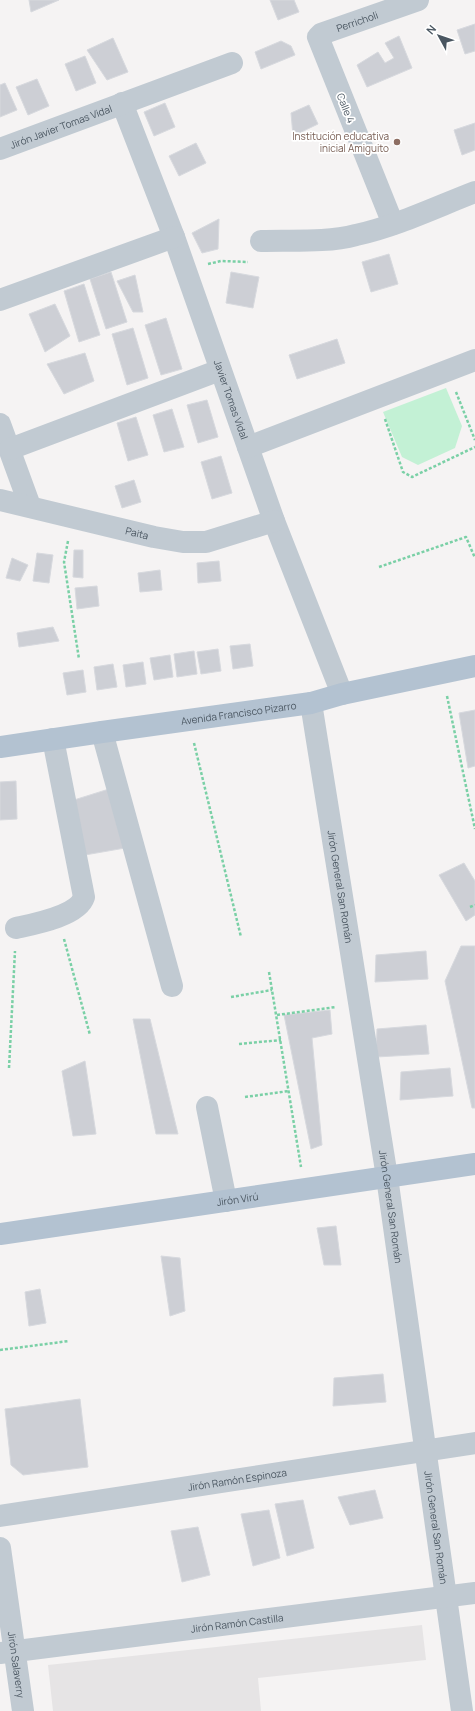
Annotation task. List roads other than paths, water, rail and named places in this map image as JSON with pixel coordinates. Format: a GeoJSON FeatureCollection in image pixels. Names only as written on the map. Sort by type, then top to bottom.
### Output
{"type":"FeatureCollection","features":[{"type":"Feature","properties":{"kind":"main road","name":"Avenida Francisco Pizarro"},"geometry":{"type":"LineString","coordinates":[[0,747],[311,703],[342,694],[475,666]]}},
{"type":"Feature","properties":{"kind":"main road","name":"Jirón Virú"},"geometry":{"type":"LineString","coordinates":[[0,1234],[475,1164]]}},
{"type":"Feature","properties":{"kind":"street","name":"Perricholi"},"geometry":{"type":"LineString","coordinates":[[319,36],[418,0]]}},
{"type":"Feature","properties":{"kind":"street","name":"Calle 4"},"geometry":{"type":"LineString","coordinates":[[319,36],[321,45],[393,224]]}},
{"type":"Feature","properties":{"kind":"street","name":"Jirón Javier Tomas Vidal"},"geometry":{"type":"LineString","coordinates":[[0,149],[232,63]]}},
{"type":"Feature","properties":{"kind":"street","name":"Javier Tomas Vidal"},"geometry":{"type":"LineString","coordinates":[[122,103],[174,237],[274,521],[342,694]]}},
{"type":"Feature","properties":{"kind":"street"},"geometry":{"type":"LineString","coordinates":[[261,241],[331,239],[356,236],[393,224],[475,192]]}},
{"type":"Feature","properties":{"kind":"street"},"geometry":{"type":"LineString","coordinates":[[0,300],[174,237]]}},
{"type":"Feature","properties":{"kind":"street"},"geometry":{"type":"LineString","coordinates":[[248,447],[475,360]]}},
{"type":"Feature","properties":{"kind":"street"},"geometry":{"type":"LineString","coordinates":[[10,449],[220,370]]}},
{"type":"Feature","properties":{"kind":"street"},"geometry":{"type":"LineString","coordinates":[[0,424],[30,506]]}},
{"type":"Feature","properties":{"kind":"street","name":"Paita"},"geometry":{"type":"LineString","coordinates":[[0,500],[166,540],[195,543],[206,542],[274,521]]}},
{"type":"Feature","properties":{"kind":"street","name":"Jirón General San Román"},"geometry":{"type":"LineString","coordinates":[[311,703],[387,1177],[427,1450],[462,1711]]}},
{"type":"Feature","properties":{"kind":"street"},"geometry":{"type":"LineString","coordinates":[[102,732],[172,986]]}},
{"type":"Feature","properties":{"kind":"street"},"geometry":{"type":"LineString","coordinates":[[16,928],[58,918],[82,903],[84,897],[53,739]]}},
{"type":"Feature","properties":{"kind":"street"},"geometry":{"type":"LineString","coordinates":[[206,1107],[226,1201]]}},
{"type":"Feature","properties":{"kind":"street","name":"Jirón Ramón Espinoza"},"geometry":{"type":"LineString","coordinates":[[0,1516],[475,1443]]}},
{"type":"Feature","properties":{"kind":"street","name":"Jirón Salaverry"},"geometry":{"type":"LineString","coordinates":[[0,1548],[7,1652],[23,1711]]}},
{"type":"Feature","properties":{"kind":"street","name":"Jirón Ramón Castilla"},"geometry":{"type":"LineString","coordinates":[[7,1652],[475,1593]]}},
{"type":"Feature","properties":{"kind":"place","name":"Institución educativa inicial Amiguito"},"geometry":{"type":"Point","coordinates":[397,142]}}]}
